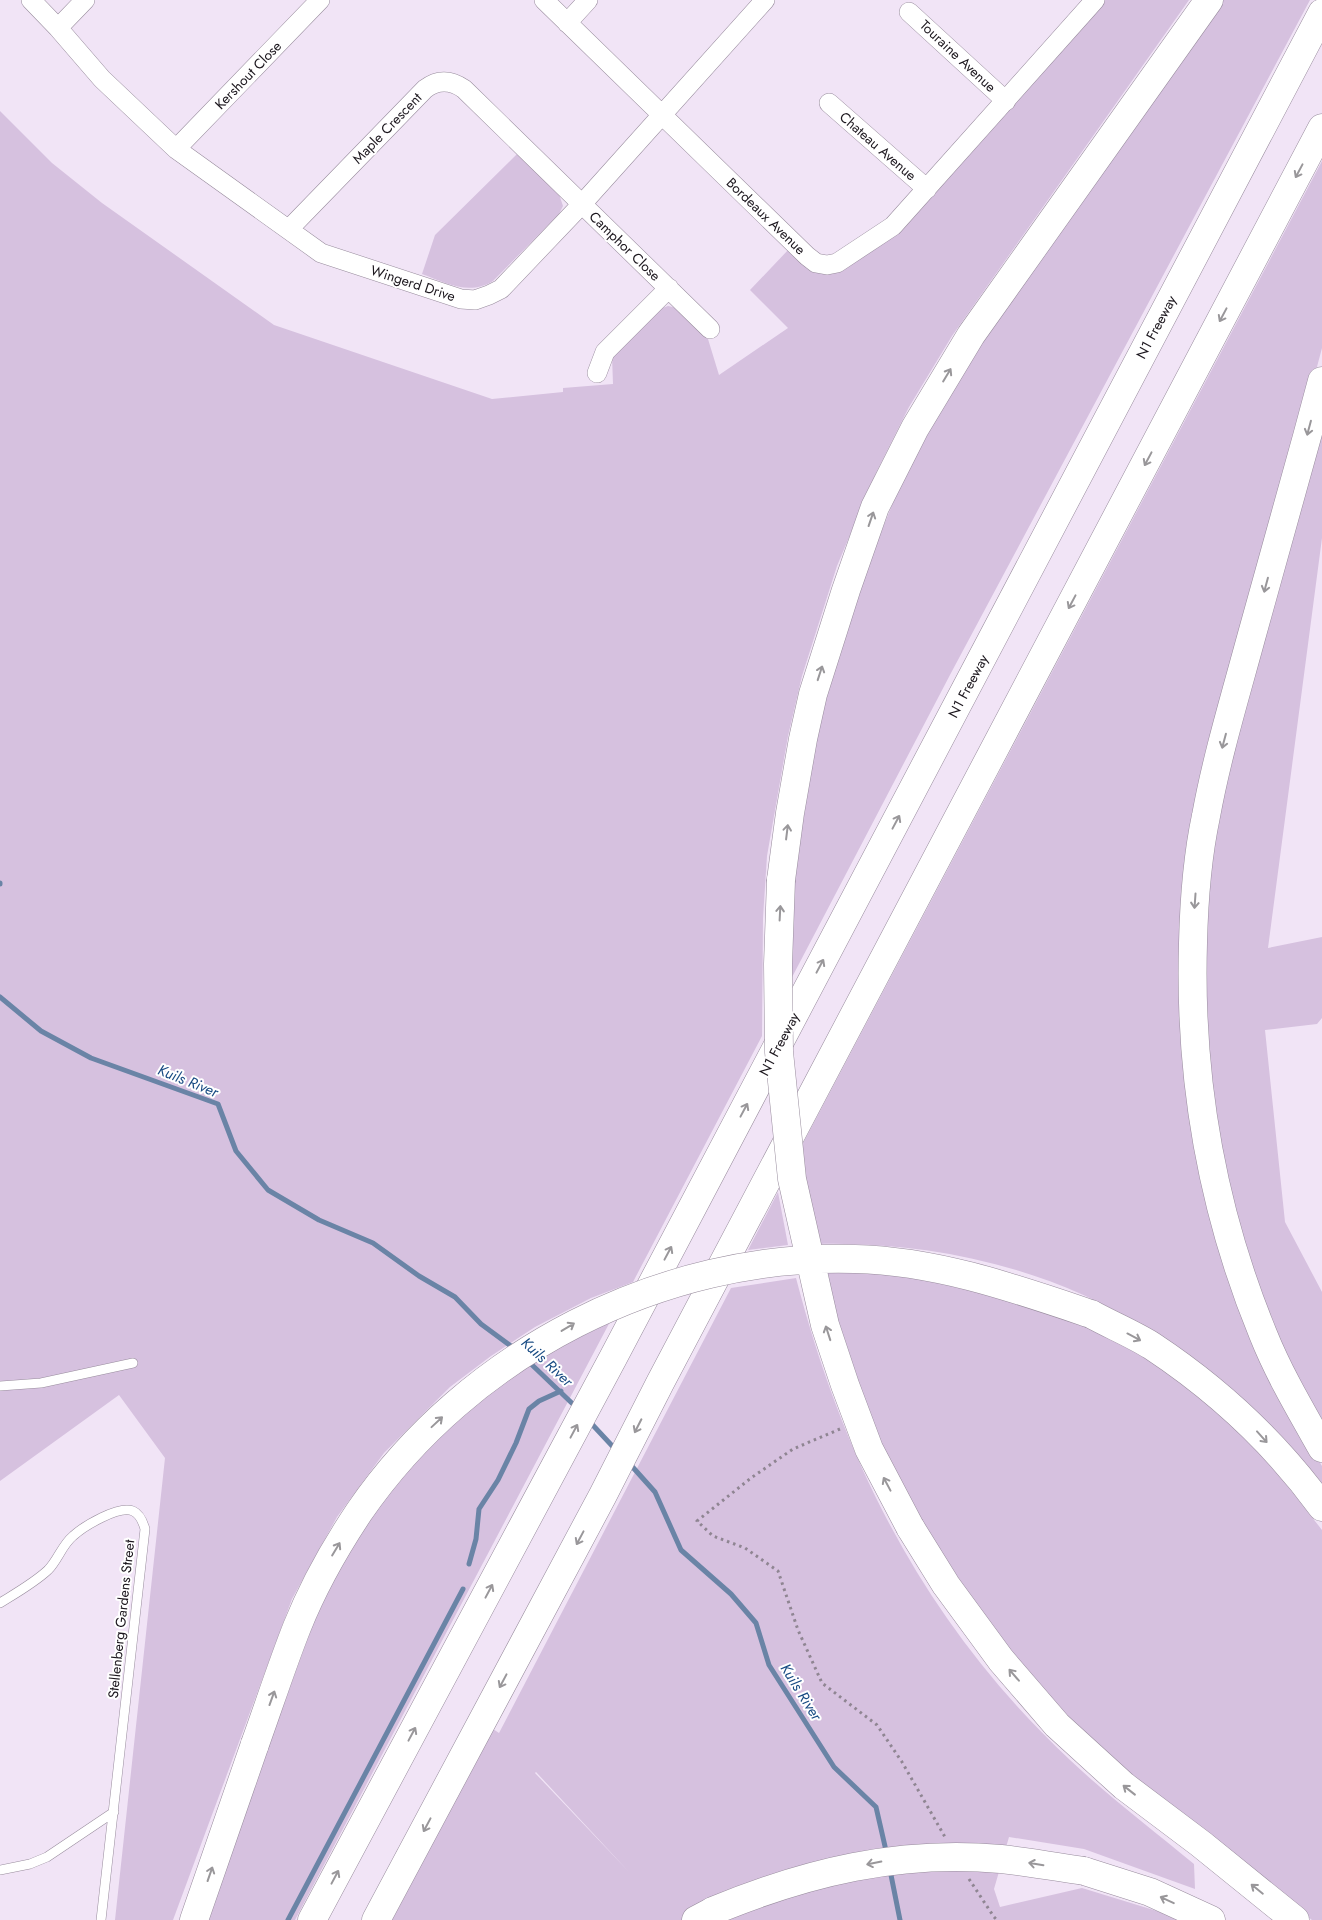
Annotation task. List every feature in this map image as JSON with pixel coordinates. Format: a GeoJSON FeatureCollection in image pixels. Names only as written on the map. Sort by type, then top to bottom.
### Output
{"type":"FeatureCollection","features":[{"type":"Feature","properties":{"kind":"highway"},"geometry":{"type":"LineString","coordinates":[[1209,0],[971,335],[915,428],[875,507],[813,694],[793,794],[782,880],[778,964],[779,1052],[792,1179],[825,1324],[869,1449],[910,1527],[946,1585],[1001,1660],[1057,1725],[1124,1786],[1201,1844],[1295,1920]]}},
{"type":"Feature","properties":{"kind":"highway","name":"N1 Freeway"},"geometry":{"type":"LineString","coordinates":[[312,1920],[613,1358],[1322,13]]}},
{"type":"Feature","properties":{"kind":"highway"},"geometry":{"type":"LineString","coordinates":[[376,1920],[603,1495],[660,1383],[1322,128]]}},
{"type":"Feature","properties":{"kind":"highway"},"geometry":{"type":"LineString","coordinates":[[1322,381],[1205,817],[1194,899],[1192,988],[1198,1084],[1215,1186],[1243,1282],[1264,1337],[1291,1393],[1322,1448]]}},
{"type":"Feature","properties":{"kind":"highway"},"geometry":{"type":"LineString","coordinates":[[194,1920],[297,1626],[316,1586],[353,1522],[382,1481],[416,1442],[452,1408],[519,1358],[572,1324],[632,1298],[702,1275],[780,1261],[855,1259],[929,1266],[973,1276],[1091,1314],[1151,1346],[1204,1384],[1255,1429],[1309,1488],[1322,1506]]}},
{"type":"Feature","properties":{"kind":"highway"},"geometry":{"type":"LineString","coordinates":[[704,1916],[751,1895],[828,1872],[883,1861],[938,1858],[1001,1859],[1084,1872],[1150,1892],[1211,1920]]}},
{"type":"Feature","properties":{"kind":"street","name":"Wingerd Drive"},"geometry":{"type":"LineString","coordinates":[[31,0],[102,79],[176,149],[321,253],[461,299],[475,300],[501,289],[582,204],[765,0]]}},
{"type":"Feature","properties":{"kind":"street"},"geometry":{"type":"LineString","coordinates":[[58,28],[86,0]]}},
{"type":"Feature","properties":{"kind":"street","name":"Kershout Close"},"geometry":{"type":"LineString","coordinates":[[176,149],[320,0]]}},
{"type":"Feature","properties":{"kind":"street","name":"Bordeaux Avenue"},"geometry":{"type":"LineString","coordinates":[[544,0],[807,256],[816,262],[827,265],[837,263],[846,258],[893,226],[1006,100],[1085,4]]}},
{"type":"Feature","properties":{"kind":"street"},"geometry":{"type":"LineString","coordinates":[[567,23],[588,0]]}},
{"type":"Feature","properties":{"kind":"street","name":"Touraine Avenue"},"geometry":{"type":"LineString","coordinates":[[909,12],[1006,100]]}},
{"type":"Feature","properties":{"kind":"street","name":"Maple Crescent"},"geometry":{"type":"LineString","coordinates":[[288,229],[425,89],[436,82],[443,81],[451,82],[464,89],[582,204]]}},
{"type":"Feature","properties":{"kind":"street","name":"Chateau Avenue"},"geometry":{"type":"LineString","coordinates":[[829,103],[927,189]]}},
{"type":"Feature","properties":{"kind":"street","name":"Camphor Close"},"geometry":{"type":"LineString","coordinates":[[582,204],[710,329]]}},
{"type":"Feature","properties":{"kind":"street","name":"Camphor Close"},"geometry":{"type":"LineString","coordinates":[[597,373],[605,352],[668,288]]}},
{"type":"Feature","properties":{"kind":"lane"},"geometry":{"type":"LineString","coordinates":[[0,1386],[41,1383],[133,1363]]}},
{"type":"Feature","properties":{"kind":"lane","name":"Stellenberg Gardens Street"},"geometry":{"type":"LineString","coordinates":[[0,1603],[48,1570],[58,1559],[72,1536],[84,1528],[108,1515],[123,1510],[134,1511],[141,1518],[145,1529],[101,1920]]}},
{"type":"Feature","properties":{"kind":"lane"},"geometry":{"type":"LineString","coordinates":[[0,1870],[30,1864],[47,1857],[114,1812]]}},
{"type":"Feature","properties":{"kind":"path"},"geometry":{"type":"LineString","coordinates":[[843,1428],[793,1449],[751,1478],[697,1521],[713,1536],[745,1548],[778,1571],[798,1630],[822,1683],[877,1725],[902,1762],[948,1843]]}},
{"type":"Feature","properties":{"kind":"path"},"geometry":{"type":"LineString","coordinates":[[967,1875],[997,1920]]}},
{"type":"Feature","properties":{"kind":"shaded area"},"geometry":{"type":"Polygon","coordinates":[[[1105,0],[1189,0],[952,336],[909,407],[876,473],[837,566],[802,676],[788,736],[767,856],[763,918],[762,1036],[633,1282],[591,1298],[535,1327],[491,1356],[450,1387],[384,1453],[337,1517],[292,1599],[173,1920],[115,1920],[165,1458],[119,1395],[0,1481],[0,111],[52,163],[102,203],[274,325],[492,399],[563,392],[563,388],[613,384],[612,356],[659,309],[668,306],[677,308],[708,339],[719,375],[788,328],[750,290],[789,249],[806,266],[900,231],[1105,0]]]}},
{"type":"Feature","properties":{"kind":"shaded area"},"geometry":{"type":"Polygon","coordinates":[[[1222,0],[1310,0],[951,673],[789,983],[795,856],[803,797],[834,658],[860,584],[901,483],[933,420],[979,343],[1222,0]]]}},
{"type":"Feature","properties":{"kind":"shaded area"},"geometry":{"type":"Polygon","coordinates":[[[518,153],[559,194],[563,206],[559,214],[493,281],[484,285],[466,288],[422,274],[435,235],[518,153]]]}},
{"type":"Feature","properties":{"kind":"shaded area"},"geometry":{"type":"Polygon","coordinates":[[[1322,161],[1322,348],[1201,801],[1191,1097],[1314,1453],[1322,1466],[1322,1487],[1159,1339],[1145,1328],[1108,1307],[1069,1289],[1029,1274],[987,1262],[902,1247],[816,1244],[800,1149],[1322,161]]]}},
{"type":"Feature","properties":{"kind":"shaded area"},"geometry":{"type":"Polygon","coordinates":[[[1322,423],[1322,538],[1268,948],[1322,937],[1322,1018],[1317,1024],[1265,1030],[1285,1222],[1322,1292],[1322,1426],[1294,1376],[1254,1279],[1220,1160],[1203,1038],[1207,877],[1224,784],[1322,423]]]}},
{"type":"Feature","properties":{"kind":"shaded area"},"geometry":{"type":"Polygon","coordinates":[[[778,1192],[788,1245],[748,1250],[778,1192]]]}},
{"type":"Feature","properties":{"kind":"shaded area"},"geometry":{"type":"Polygon","coordinates":[[[858,1271],[962,1283],[1093,1328],[1152,1361],[1180,1381],[1232,1424],[1278,1474],[1322,1530],[1322,1920],[1312,1920],[1155,1797],[1052,1706],[917,1524],[860,1401],[823,1272],[858,1271]]]}},
{"type":"Feature","properties":{"kind":"shaded area"},"geometry":{"type":"Polygon","coordinates":[[[796,1278],[816,1347],[839,1414],[867,1478],[898,1539],[933,1598],[974,1655],[1019,1709],[1085,1774],[1194,1864],[1195,1889],[1084,1849],[1009,1837],[994,1889],[1000,1907],[1082,1888],[1170,1915],[1180,1920],[392,1920],[493,1729],[499,1733],[731,1288],[796,1278]],[[536,1772],[535,1773],[630,1873],[536,1772]]]}},
{"type":"Feature","properties":{"kind":"shaded area"},"geometry":{"type":"Polygon","coordinates":[[[612,1318],[295,1920],[205,1920],[319,1608],[347,1554],[395,1483],[465,1410],[531,1361],[612,1318]]]}},
{"type":"Feature","properties":{"kind":"waterway","name":"Kuils River"},"geometry":{"type":"LineString","coordinates":[[0,997],[41,1031],[91,1058],[218,1104],[236,1151],[268,1190],[319,1220],[373,1243],[419,1276],[455,1297],[481,1324],[515,1349]]}},
{"type":"Feature","properties":{"kind":"waterway","name":"Kuils River"},"geometry":{"type":"LineString","coordinates":[[529,1362],[577,1408]]}},
{"type":"Feature","properties":{"kind":"waterway"},"geometry":{"type":"LineString","coordinates":[[469,1564],[476,1539],[479,1509],[498,1480],[516,1443],[529,1409],[539,1401],[561,1391]]}},
{"type":"Feature","properties":{"kind":"waterway","name":"Kuils River"},"geometry":{"type":"LineString","coordinates":[[589,1421],[616,1450]]}},
{"type":"Feature","properties":{"kind":"waterway","name":"Kuils River"},"geometry":{"type":"LineString","coordinates":[[629,1463],[655,1492],[681,1550],[731,1594],[756,1623],[769,1665],[834,1767],[876,1807],[887,1855]]}},
{"type":"Feature","properties":{"kind":"waterway"},"geometry":{"type":"LineString","coordinates":[[288,1920],[463,1589]]}},
{"type":"Feature","properties":{"kind":"waterway","name":"Kuils River"},"geometry":{"type":"LineString","coordinates":[[890,1870],[900,1920]]}}]}
